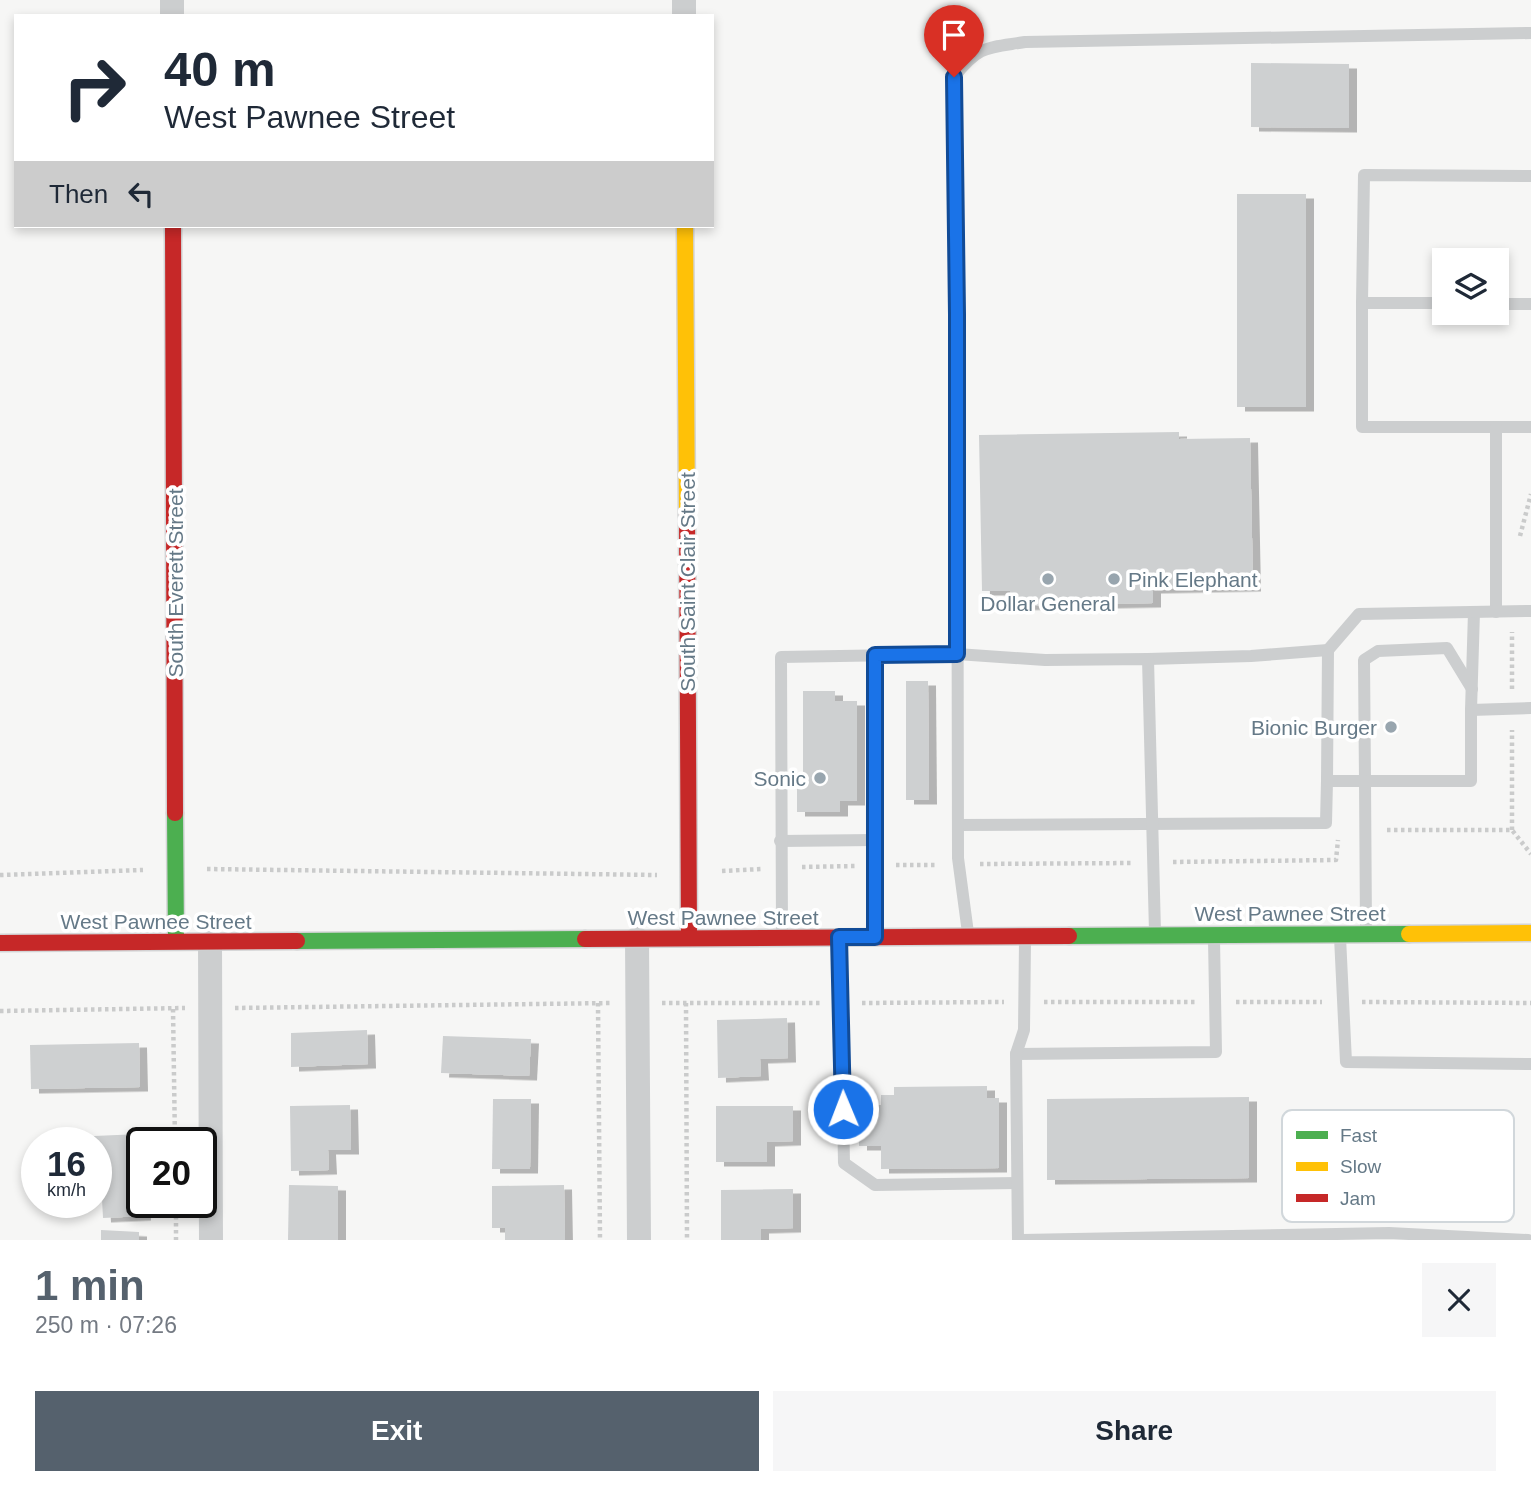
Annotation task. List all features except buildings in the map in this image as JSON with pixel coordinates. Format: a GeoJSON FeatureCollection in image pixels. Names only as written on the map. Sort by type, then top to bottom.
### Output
{"type":"FeatureCollection","features":[{"type":"Feature","properties":{"kind":"main road","name":"South Everett Street"},"geometry":{"type":"LineString","coordinates":[[173,228],[176,941]]}},
{"type":"Feature","properties":{"kind":"main road","name":"South Saint Clair Street"},"geometry":{"type":"LineString","coordinates":[[685,228],[689,938]]}},
{"type":"Feature","properties":{"kind":"main road","name":"West Pawnee Street"},"geometry":{"type":"LineString","coordinates":[[0,943],[1531,933]]}},
{"type":"Feature","properties":{"kind":"street"},"geometry":{"type":"LineString","coordinates":[[637,939],[639,1240]]}},
{"type":"Feature","properties":{"kind":"street"},"geometry":{"type":"LineString","coordinates":[[210,941],[211,1240]]}},
{"type":"Feature","properties":{"kind":"lane"},"geometry":{"type":"LineString","coordinates":[[969,937],[958,858],[954,77],[968,58],[984,49],[1025,42],[1531,33]]}},
{"type":"Feature","properties":{"kind":"lane"},"geometry":{"type":"LineString","coordinates":[[1531,176],[1364,175],[1362,303],[1362,427],[1531,427]]}},
{"type":"Feature","properties":{"kind":"lane"},"geometry":{"type":"LineString","coordinates":[[1362,303],[1432,303]]}},
{"type":"Feature","properties":{"kind":"lane"},"geometry":{"type":"LineString","coordinates":[[1509,304],[1531,304]]}},
{"type":"Feature","properties":{"kind":"lane"},"geometry":{"type":"LineString","coordinates":[[1496,427],[1496,612]]}},
{"type":"Feature","properties":{"kind":"lane"},"geometry":{"type":"LineString","coordinates":[[958,825],[1326,823],[1328,650],[1359,614],[1531,611]]}},
{"type":"Feature","properties":{"kind":"lane"},"geometry":{"type":"LineString","coordinates":[[1327,781],[1471,781],[1474,612]]}},
{"type":"Feature","properties":{"kind":"lane"},"geometry":{"type":"LineString","coordinates":[[1366,934],[1364,660],[1378,651],[1447,648],[1472,689]]}},
{"type":"Feature","properties":{"kind":"lane"},"geometry":{"type":"LineString","coordinates":[[782,938],[781,657],[957,654],[1045,660],[1148,659],[1251,656],[1328,650]]}},
{"type":"Feature","properties":{"kind":"lane"},"geometry":{"type":"LineString","coordinates":[[875,655],[875,937]]}},
{"type":"Feature","properties":{"kind":"lane"},"geometry":{"type":"LineString","coordinates":[[1148,659],[1155,936]]}},
{"type":"Feature","properties":{"kind":"lane"},"geometry":{"type":"LineString","coordinates":[[1471,710],[1531,708]]}},
{"type":"Feature","properties":{"kind":"lane"},"geometry":{"type":"LineString","coordinates":[[780,841],[875,840]]}},
{"type":"Feature","properties":{"kind":"lane"},"geometry":{"type":"LineString","coordinates":[[1340,934],[1346,1062],[1531,1064]]}},
{"type":"Feature","properties":{"kind":"lane"},"geometry":{"type":"LineString","coordinates":[[1016,1054],[1216,1052],[1213,935]]}},
{"type":"Feature","properties":{"kind":"lane"},"geometry":{"type":"LineString","coordinates":[[839,937],[845,1163],[875,1185],[1017,1183]]}},
{"type":"Feature","properties":{"kind":"lane"},"geometry":{"type":"LineString","coordinates":[[1025,937],[1024,1030],[1016,1054],[1020,1240],[1389,1237],[1528,1240]]}},
{"type":"Feature","properties":{"kind":"path"},"geometry":{"type":"LineString","coordinates":[[1519,542],[1531,494]]}},
{"type":"Feature","properties":{"kind":"path"},"geometry":{"type":"LineString","coordinates":[[1512,830],[1513,612]]}},
{"type":"Feature","properties":{"kind":"path"},"geometry":{"type":"LineString","coordinates":[[0,1011],[598,1003],[1531,1003]]}},
{"type":"Feature","properties":{"kind":"path"},"geometry":{"type":"LineString","coordinates":[[598,1003],[600,1240]]}},
{"type":"Feature","properties":{"kind":"path"},"geometry":{"type":"LineString","coordinates":[[685,1003],[687,1240]]}},
{"type":"Feature","properties":{"kind":"path"},"geometry":{"type":"LineString","coordinates":[[173,1009],[175,1127]]}},
{"type":"Feature","properties":{"kind":"path"},"geometry":{"type":"LineString","coordinates":[[176,1218],[176,1240]]}},
{"type":"Feature","properties":{"kind":"traffic: fast"},"geometry":{"type":"LineString","coordinates":[[175,813],[176,941]]}},
{"type":"Feature","properties":{"kind":"traffic: fast"},"geometry":{"type":"LineString","coordinates":[[1069,936],[1409,934]]}},
{"type":"Feature","properties":{"kind":"traffic: fast"},"geometry":{"type":"LineString","coordinates":[[297,941],[585,939]]}},
{"type":"Feature","properties":{"kind":"traffic: slow"},"geometry":{"type":"LineString","coordinates":[[685,228],[687,515]]}},
{"type":"Feature","properties":{"kind":"traffic: slow"},"geometry":{"type":"LineString","coordinates":[[1409,934],[1531,933]]}},
{"type":"Feature","properties":{"kind":"traffic: jam"},"geometry":{"type":"LineString","coordinates":[[173,228],[175,813]]}},
{"type":"Feature","properties":{"kind":"traffic: jam"},"geometry":{"type":"LineString","coordinates":[[687,515],[689,938]]}},
{"type":"Feature","properties":{"kind":"traffic: jam"},"geometry":{"type":"LineString","coordinates":[[585,939],[1069,936]]}},
{"type":"Feature","properties":{"kind":"traffic: jam"},"geometry":{"type":"LineString","coordinates":[[0,943],[297,941]]}},
{"type":"Feature","properties":{"kind":"place","name":"Dollar General"},"geometry":{"type":"Point","coordinates":[1048,579]}},
{"type":"Feature","properties":{"kind":"place","name":"Pink Elephant"},"geometry":{"type":"Point","coordinates":[1114,579]}},
{"type":"Feature","properties":{"kind":"place","name":"Bionic Burger"},"geometry":{"type":"Point","coordinates":[1391,727]}},
{"type":"Feature","properties":{"kind":"place","name":"Sonic"},"geometry":{"type":"Point","coordinates":[820,778]}},
{"type":"Feature","properties":{"kind":"route"},"geometry":{"type":"LineString","coordinates":[[843,1109],[839,937],[875,937],[875,655],[957,654],[954,77]]}}]}
